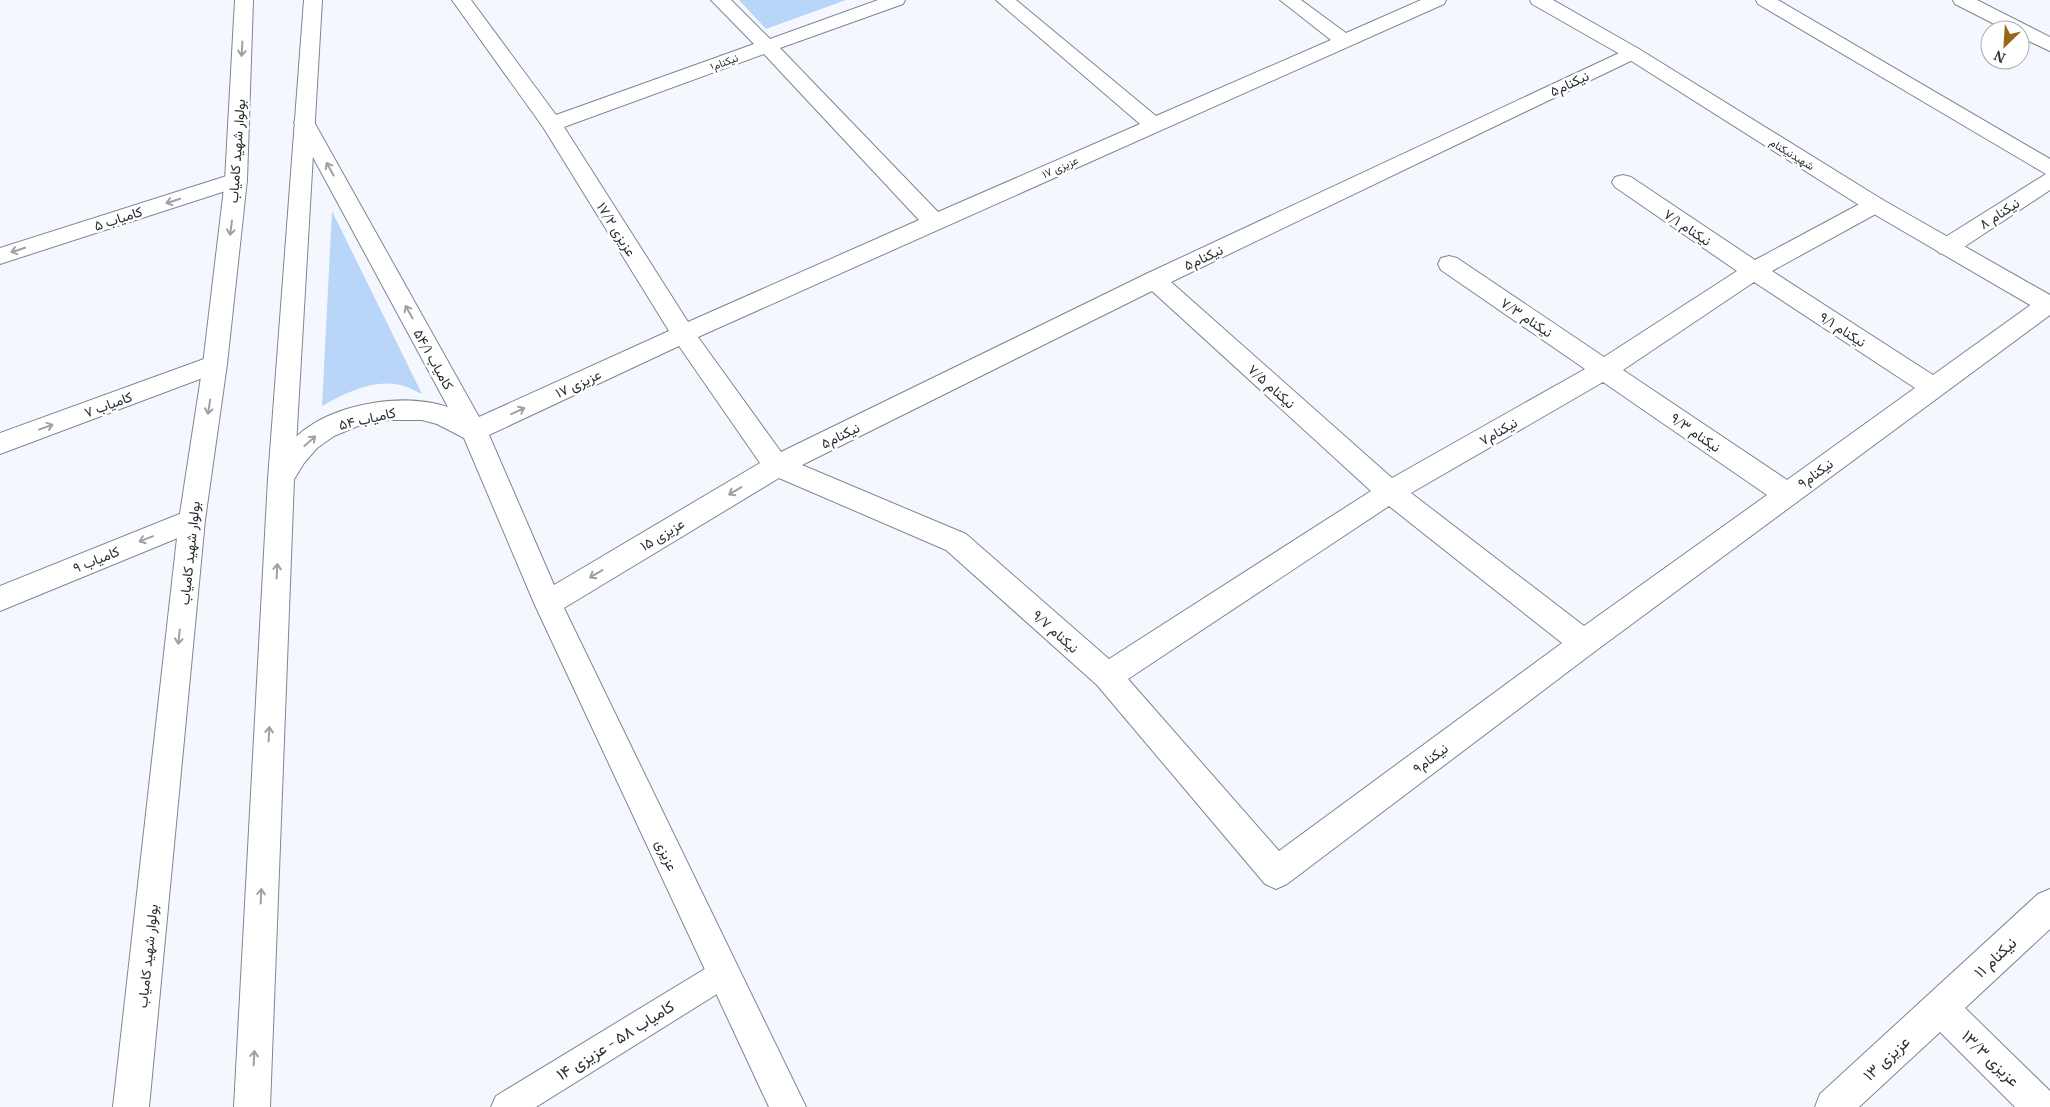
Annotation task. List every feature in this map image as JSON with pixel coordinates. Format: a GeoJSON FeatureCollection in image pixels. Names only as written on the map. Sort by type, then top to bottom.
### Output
{"type":"FeatureCollection","features":[{"type":"Feature","properties":{"kind":"street","name":"بولوار شهید کامیاب"},"geometry":{"type":"LineString","coordinates":[[131,1107],[192,520],[215,364],[236,180],[244,0]]}},
{"type":"Feature","properties":{"kind":"street"},"geometry":{"type":"LineString","coordinates":[[252,1107],[281,479],[313,0]]}},
{"type":"Feature","properties":{"kind":"street","name":"عزیزی ۱۷/۲"},"geometry":{"type":"LineString","coordinates":[[461,0],[552,124],[683,334]]}},
{"type":"Feature","properties":{"kind":"street"},"geometry":{"type":"LineString","coordinates":[[720,0],[767,46],[934,222]]}},
{"type":"Feature","properties":{"kind":"street","name":"نیکنام۱"},"geometry":{"type":"LineString","coordinates":[[552,124],[896,0]]}},
{"type":"Feature","properties":{"kind":"street"},"geometry":{"type":"LineString","coordinates":[[1006,0],[1154,125]]}},
{"type":"Feature","properties":{"kind":"street"},"geometry":{"type":"LineString","coordinates":[[1289,0],[1345,41]]}},
{"type":"Feature","properties":{"kind":"street","name":"عزیزی ۱۷"},"geometry":{"type":"LineString","coordinates":[[474,431],[683,334],[1437,0]]}},
{"type":"Feature","properties":{"kind":"street","name":"شهیدنیکنام"},"geometry":{"type":"LineString","coordinates":[[1539,0],[1632,53],[1875,205],[2048,305]]}},
{"type":"Feature","properties":{"kind":"street"},"geometry":{"type":"LineString","coordinates":[[1765,0],[2050,168]]}},
{"type":"Feature","properties":{"kind":"street"},"geometry":{"type":"LineString","coordinates":[[1962,0],[2050,45]]}},
{"type":"Feature","properties":{"kind":"street","name":"نیکنام۵"},"geometry":{"type":"LineString","coordinates":[[777,466],[1154,280],[1632,53]]}},
{"type":"Feature","properties":{"kind":"street","name":"کامیاب ۵۴/۱"},"geometry":{"type":"LineString","coordinates":[[304,122],[474,431],[548,603]]}},
{"type":"Feature","properties":{"kind":"street","name":"کامیاب ۵"},"geometry":{"type":"LineString","coordinates":[[0,256],[236,180]]}},
{"type":"Feature","properties":{"kind":"street","name":"نیکنام ۸"},"geometry":{"type":"LineString","coordinates":[[1947,247],[2050,180]]}},
{"type":"Feature","properties":{"kind":"street","name":"نیکنام ۷/۱"},"geometry":{"type":"LineString","coordinates":[[1623,182],[1754,271]]}},
{"type":"Feature","properties":{"kind":"street","name":"نیکنام۷"},"geometry":{"type":"LineString","coordinates":[[1107,676],[1390,492],[1605,369],[1754,271],[1875,205]]}},
{"type":"Feature","properties":{"kind":"street","name":"نیکنام ۷/۳"},"geometry":{"type":"LineString","coordinates":[[1449,264],[1605,369]]}},
{"type":"Feature","properties":{"kind":"street","name":"نیکنام ۹/۱"},"geometry":{"type":"LineString","coordinates":[[1754,271],[1933,387]]}},
{"type":"Feature","properties":{"kind":"street","name":"نیکنام ۷/۵"},"geometry":{"type":"LineString","coordinates":[[1154,280],[1390,492]]}},
{"type":"Feature","properties":{"kind":"street","name":"نیکنام۹"},"geometry":{"type":"LineString","coordinates":[[1276,873],[1786,494],[2048,305]]}},
{"type":"Feature","properties":{"kind":"street"},"geometry":{"type":"LineString","coordinates":[[683,334],[777,466]]}},
{"type":"Feature","properties":{"kind":"street","name":"کامیاب ۷"},"geometry":{"type":"LineString","coordinates":[[0,444],[215,364]]}},
{"type":"Feature","properties":{"kind":"street","name":"نیکنام ۹/۳"},"geometry":{"type":"LineString","coordinates":[[1605,369],[1786,494]]}},
{"type":"Feature","properties":{"kind":"street","name":"کامیاب ۵۴"},"geometry":{"type":"LineString","coordinates":[[281,479],[293,456],[313,437],[339,422],[367,415],[400,409],[436,413],[474,431]]}},
{"type":"Feature","properties":{"kind":"street","name":"عزیزی ۱۵"},"geometry":{"type":"LineString","coordinates":[[548,603],[777,466]]}},
{"type":"Feature","properties":{"kind":"street","name":"نیکنام ۹/۷"},"geometry":{"type":"LineString","coordinates":[[777,466],[956,542],[1107,676],[1276,873]]}},
{"type":"Feature","properties":{"kind":"street"},"geometry":{"type":"LineString","coordinates":[[1390,492],[1584,643]]}},
{"type":"Feature","properties":{"kind":"street","name":"کامیاب ۹"},"geometry":{"type":"LineString","coordinates":[[0,599],[192,520]]}},
{"type":"Feature","properties":{"kind":"street","name":"عزیزی"},"geometry":{"type":"LineString","coordinates":[[548,603],[723,974],[788,1107]]}},
{"type":"Feature","properties":{"kind":"street","name":"نیکنام ۱۱"},"geometry":{"type":"LineString","coordinates":[[1940,1008],[2050,906]]}},
{"type":"Feature","properties":{"kind":"street","name":"عزیزی ۱۳"},"geometry":{"type":"LineString","coordinates":[[1833,1107],[1940,1008]]}},
{"type":"Feature","properties":{"kind":"street","name":"عزیزی ۱۳/۳"},"geometry":{"type":"LineString","coordinates":[[1940,1008],[2041,1107]]}},
{"type":"Feature","properties":{"kind":"lane","name":"کامیاب ۵۸ - عزیزی ۱۴"},"geometry":{"type":"LineString","coordinates":[[507,1107],[723,974]]}},
{"type":"Feature","properties":{"kind":"shaded area"},"geometry":{"type":"Polygon","coordinates":[[[739,0],[846,0],[766,29],[739,0]]]}},
{"type":"Feature","properties":{"kind":"shaded area"},"geometry":{"type":"Polygon","coordinates":[[[332,211],[422,394],[408,387],[379,384],[360,388],[322,406],[332,211]]]}}]}
